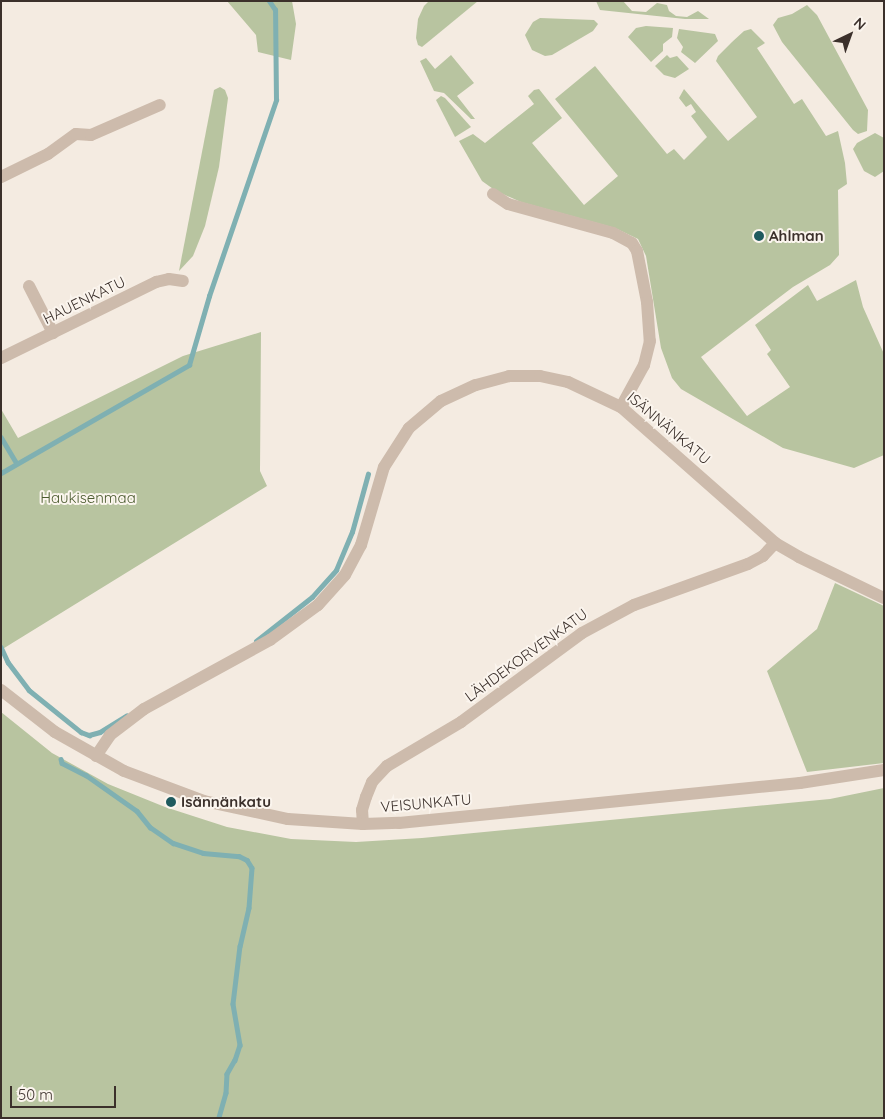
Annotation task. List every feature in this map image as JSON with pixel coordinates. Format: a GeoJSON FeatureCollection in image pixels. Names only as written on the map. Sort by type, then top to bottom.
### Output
{"type":"FeatureCollection","features":[{"type":"Feature","properties":{"kind":"street"},"geometry":{"type":"LineString","coordinates":[[1,177],[48,154],[76,134],[91,135],[160,105]]}},
{"type":"Feature","properties":{"kind":"street"},"geometry":{"type":"LineString","coordinates":[[492,194],[516,206],[613,233],[632,243],[637,251],[647,302],[650,341],[644,365],[621,407]]}},
{"type":"Feature","properties":{"kind":"street","name":"HAUENKATU"},"geometry":{"type":"LineString","coordinates":[[1,358],[156,282],[169,279],[183,281]]}},
{"type":"Feature","properties":{"kind":"street"},"geometry":{"type":"LineString","coordinates":[[29,286],[53,333]]}},
{"type":"Feature","properties":{"kind":"street","name":"ISÄNNÄNKATU"},"geometry":{"type":"LineString","coordinates":[[96,756],[110,735],[144,709],[270,640],[306,616],[331,592],[345,575],[361,545],[384,467],[396,445],[418,418],[441,401],[476,385],[509,376],[525,375],[568,382],[621,407],[775,543],[799,557],[884,598]]}},
{"type":"Feature","properties":{"kind":"street","name":"LÄHDEKORVENKATU"},"geometry":{"type":"LineString","coordinates":[[363,824],[362,810],[372,782],[387,766],[461,722],[568,642],[634,605],[756,560],[770,550],[775,543]]}},
{"type":"Feature","properties":{"kind":"street","name":"VEISUNKATU"},"geometry":{"type":"LineString","coordinates":[[1,690],[55,732],[96,756],[147,781],[204,801],[288,819],[363,824],[399,823],[828,780],[884,770]]}},
{"type":"Feature","properties":{"kind":"green space"},"geometry":{"type":"Polygon","coordinates":[[[227,1],[292,1],[296,24],[291,60],[258,52],[256,35],[227,1]]]}},
{"type":"Feature","properties":{"kind":"green space"},"geometry":{"type":"Polygon","coordinates":[[[429,1],[478,1],[422,47],[418,45],[416,38],[418,19],[424,6],[429,1]]]}},
{"type":"Feature","properties":{"kind":"green space"},"geometry":{"type":"Polygon","coordinates":[[[596,1],[623,1],[632,11],[646,12],[657,3],[667,5],[669,11],[676,16],[687,17],[698,11],[709,19],[685,19],[600,10],[596,1]]]}},
{"type":"Feature","properties":{"kind":"green space"},"geometry":{"type":"Polygon","coordinates":[[[807,5],[817,15],[868,110],[867,131],[858,134],[853,130],[782,42],[773,25],[778,18],[792,14],[807,5]]]}},
{"type":"Feature","properties":{"kind":"green space"},"geometry":{"type":"Polygon","coordinates":[[[540,18],[594,20],[598,24],[593,31],[552,55],[545,56],[532,50],[525,35],[533,22],[540,18]]]}},
{"type":"Feature","properties":{"kind":"green space"},"geometry":{"type":"Polygon","coordinates":[[[646,26],[673,28],[672,37],[663,44],[663,51],[651,62],[628,37],[636,28],[646,26]]]}},
{"type":"Feature","properties":{"kind":"green space"},"geometry":{"type":"Polygon","coordinates":[[[679,29],[715,34],[718,41],[695,63],[681,52],[683,47],[677,38],[679,29]]]}},
{"type":"Feature","properties":{"kind":"green space"},"geometry":{"type":"Polygon","coordinates":[[[751,29],[765,43],[757,48],[794,104],[802,99],[826,136],[838,131],[845,163],[847,184],[838,190],[839,255],[830,265],[793,287],[701,357],[747,416],[790,387],[767,354],[771,350],[755,325],[808,285],[817,301],[856,280],[863,307],[884,354],[884,455],[854,468],[783,448],[681,389],[672,378],[661,348],[646,256],[638,239],[615,228],[521,202],[496,191],[482,181],[459,141],[473,134],[485,143],[534,104],[528,96],[534,90],[539,89],[562,118],[532,143],[584,205],[618,176],[555,99],[595,66],[667,154],[674,149],[684,160],[707,137],[691,116],[696,112],[691,104],[686,107],[679,98],[684,89],[728,141],[757,117],[716,61],[718,56],[744,31],[751,29]]]}},
{"type":"Feature","properties":{"kind":"green space"},"geometry":{"type":"Polygon","coordinates":[[[451,55],[474,83],[457,96],[475,119],[471,119],[444,93],[434,91],[420,61],[426,58],[435,69],[451,55]]]}},
{"type":"Feature","properties":{"kind":"green space"},"geometry":{"type":"Polygon","coordinates":[[[667,55],[670,58],[677,56],[689,69],[675,78],[664,75],[655,66],[667,55]]]}},
{"type":"Feature","properties":{"kind":"green space"},"geometry":{"type":"Polygon","coordinates":[[[220,87],[225,90],[228,98],[219,167],[205,226],[193,256],[179,271],[214,90],[220,87]]]}},
{"type":"Feature","properties":{"kind":"green space"},"geometry":{"type":"Polygon","coordinates":[[[441,96],[471,127],[455,137],[436,100],[441,96]]]}},
{"type":"Feature","properties":{"kind":"green space"},"geometry":{"type":"Polygon","coordinates":[[[875,133],[884,138],[884,171],[875,177],[864,171],[853,149],[857,143],[875,133]]]}},
{"type":"Feature","properties":{"kind":"green space","name":"Haukisenmaa"},"geometry":{"type":"Polygon","coordinates":[[[261,332],[260,471],[267,486],[1,650],[1,409],[18,438],[183,356],[261,332]]]}},
{"type":"Feature","properties":{"kind":"green space"},"geometry":{"type":"Polygon","coordinates":[[[835,583],[884,606],[884,763],[807,772],[767,671],[817,629],[835,583]]]}},
{"type":"Feature","properties":{"kind":"green space"},"geometry":{"type":"Polygon","coordinates":[[[1,712],[52,753],[108,784],[165,807],[227,827],[291,839],[356,842],[422,838],[830,799],[884,788],[884,1118],[1,1118],[1,712]]]}},
{"type":"Feature","properties":{"kind":"waterway"},"geometry":{"type":"LineString","coordinates":[[1,473],[189,365],[209,296],[276,100],[275,10],[269,1]]}},
{"type":"Feature","properties":{"kind":"waterway"},"geometry":{"type":"LineString","coordinates":[[1,437],[16,462]]}},
{"type":"Feature","properties":{"kind":"waterway"},"geometry":{"type":"LineString","coordinates":[[256,641],[312,597],[336,570],[352,532],[368,474]]}},
{"type":"Feature","properties":{"kind":"waterway"},"geometry":{"type":"LineString","coordinates":[[1,647],[8,662],[29,690],[81,732],[89,735],[100,732],[126,716]]}},
{"type":"Feature","properties":{"kind":"waterway"},"geometry":{"type":"LineString","coordinates":[[61,759],[62,763],[86,775],[137,811],[150,827],[173,843],[203,853],[239,856],[247,860],[252,868],[249,908],[240,946],[233,1004],[240,1045],[235,1060],[227,1074],[226,1093],[219,1118]]}},
{"type":"Feature","properties":{"kind":"place","name":"Ahlman"},"geometry":{"type":"Point","coordinates":[759,236]}},
{"type":"Feature","properties":{"kind":"place","name":"Isännänkatu"},"geometry":{"type":"Point","coordinates":[171,802]}}]}
